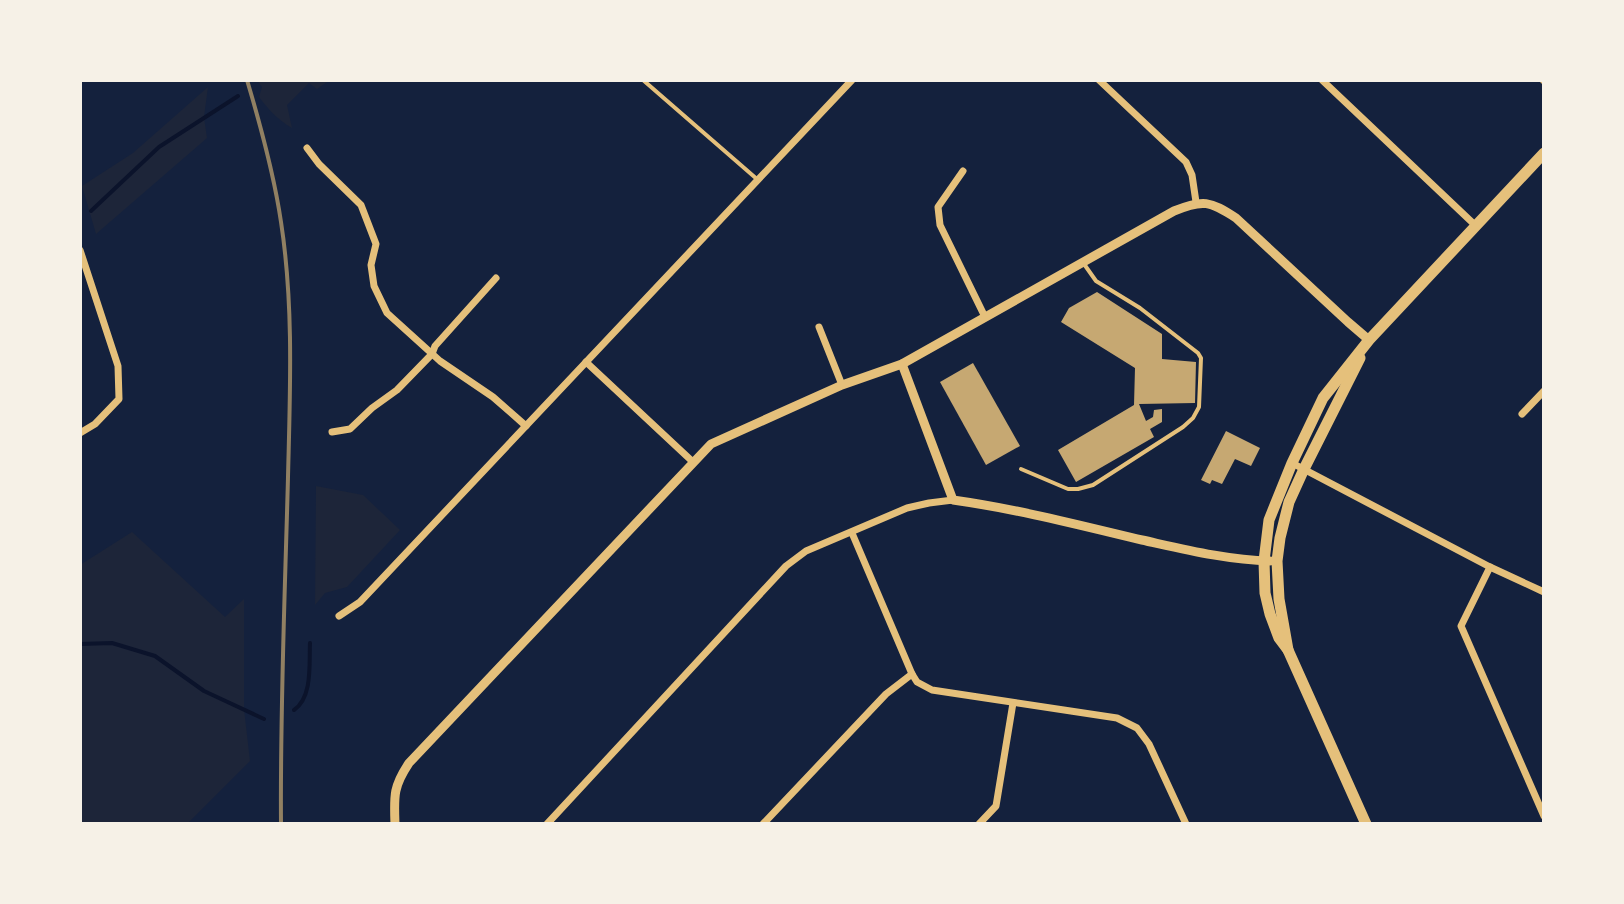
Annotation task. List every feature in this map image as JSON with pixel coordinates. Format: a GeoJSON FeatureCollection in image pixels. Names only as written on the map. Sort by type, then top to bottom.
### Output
{"type":"FeatureCollection","features":[{"type":"Feature","properties":{"kind":"main road"},"geometry":{"type":"LineString","coordinates":[[1366,824],[1270,614],[1264,580],[1269,520],[1323,398],[1369,340],[1544,153]]}},
{"type":"Feature","properties":{"kind":"main road"},"geometry":{"type":"LineString","coordinates":[[1288,650],[1279,599],[1277,561],[1289,502],[1369,340]]}},
{"type":"Feature","properties":{"kind":"street"},"geometry":{"type":"LineString","coordinates":[[339,616],[360,602],[852,80]]}},
{"type":"Feature","properties":{"kind":"street"},"geometry":{"type":"LineString","coordinates":[[1099,80],[1186,162],[1192,175],[1196,202]]}},
{"type":"Feature","properties":{"kind":"street"},"geometry":{"type":"LineString","coordinates":[[1322,80],[1476,226]]}},
{"type":"Feature","properties":{"kind":"street"},"geometry":{"type":"LineString","coordinates":[[307,148],[361,205],[376,244],[371,265],[374,286],[387,313],[432,354],[493,397],[526,426]]}},
{"type":"Feature","properties":{"kind":"street"},"geometry":{"type":"LineString","coordinates":[[963,171],[938,207],[940,225],[985,317]]}},
{"type":"Feature","properties":{"kind":"street"},"geometry":{"type":"LineString","coordinates":[[395,824],[394,801],[398,780],[409,763],[711,444],[842,385],[902,364],[1174,211],[1196,202],[1217,205],[1236,218],[1369,340]]}},
{"type":"Feature","properties":{"kind":"street"},"geometry":{"type":"LineString","coordinates":[[80,250],[118,366],[119,399],[95,424],[80,433]]}},
{"type":"Feature","properties":{"kind":"street"},"geometry":{"type":"LineString","coordinates":[[332,432],[350,429],[397,390],[496,278]]}},
{"type":"Feature","properties":{"kind":"street"},"geometry":{"type":"LineString","coordinates":[[819,327],[842,385]]}},
{"type":"Feature","properties":{"kind":"street"},"geometry":{"type":"LineString","coordinates":[[586,362],[693,462]]}},
{"type":"Feature","properties":{"kind":"street"},"geometry":{"type":"LineString","coordinates":[[902,364],[953,500]]}},
{"type":"Feature","properties":{"kind":"street"},"geometry":{"type":"LineString","coordinates":[[1522,414],[1544,391]]}},
{"type":"Feature","properties":{"kind":"street"},"geometry":{"type":"LineString","coordinates":[[1292,463],[1544,592]]}},
{"type":"Feature","properties":{"kind":"street"},"geometry":{"type":"LineString","coordinates":[[547,824],[786,566],[806,551],[907,508],[953,500],[1180,549],[1277,561]]}},
{"type":"Feature","properties":{"kind":"street"},"geometry":{"type":"LineString","coordinates":[[852,533],[917,682],[932,690],[1117,718],[1137,728],[1149,744],[1186,824]]}},
{"type":"Feature","properties":{"kind":"street"},"geometry":{"type":"LineString","coordinates":[[1490,567],[1461,626],[1544,816]]}},
{"type":"Feature","properties":{"kind":"street"},"geometry":{"type":"LineString","coordinates":[[763,824],[886,694],[912,674]]}},
{"type":"Feature","properties":{"kind":"street"},"geometry":{"type":"LineString","coordinates":[[979,824],[996,806],[1013,703]]}},
{"type":"Feature","properties":{"kind":"lane"},"geometry":{"type":"LineString","coordinates":[[643,80],[758,180]]}},
{"type":"Feature","properties":{"kind":"lane"},"geometry":{"type":"LineString","coordinates":[[1021,469],[1068,489],[1093,485],[1183,427],[1199,407],[1201,358],[1198,353],[1140,308],[1096,281],[1083,262]]}},
{"type":"Feature","properties":{"kind":"shaded area"},"geometry":{"type":"Polygon","coordinates":[[[257,80],[330,80],[317,89],[309,83],[287,105],[292,128],[282,122],[259,97],[262,87],[257,80]]]}},
{"type":"Feature","properties":{"kind":"shaded area"},"geometry":{"type":"Polygon","coordinates":[[[208,87],[204,117],[207,138],[96,234],[82,186],[133,153],[208,87]]]}},
{"type":"Feature","properties":{"kind":"shaded area"},"geometry":{"type":"Polygon","coordinates":[[[316,486],[363,495],[400,530],[347,587],[325,593],[315,605],[316,486]]]}},
{"type":"Feature","properties":{"kind":"shaded area"},"geometry":{"type":"Polygon","coordinates":[[[132,532],[225,617],[244,599],[244,709],[250,761],[187,824],[80,824],[80,565],[132,532]]]}},
{"type":"Feature","properties":{"kind":"building"},"geometry":{"type":"Polygon","coordinates":[[[1097,292],[1162,334],[1162,359],[1196,362],[1195,403],[1139,404],[1146,421],[1153,417],[1154,410],[1162,409],[1162,422],[1150,429],[1154,437],[1076,482],[1058,450],[1134,405],[1135,368],[1061,322],[1069,308],[1097,292]]]}},
{"type":"Feature","properties":{"kind":"building"},"geometry":{"type":"Polygon","coordinates":[[[973,363],[1020,446],[986,465],[940,382],[973,363]]]}},
{"type":"Feature","properties":{"kind":"building"},"geometry":{"type":"Polygon","coordinates":[[[1226,431],[1260,448],[1251,466],[1235,459],[1222,484],[1212,480],[1210,484],[1201,480],[1226,431]]]}},
{"type":"Feature","properties":{"kind":"waterway"},"geometry":{"type":"LineString","coordinates":[[91,211],[159,147],[238,96]]}},
{"type":"Feature","properties":{"kind":"waterway"},"geometry":{"type":"LineString","coordinates":[[80,644],[112,643],[155,656],[204,691],[264,719]]}},
{"type":"Feature","properties":{"kind":"waterway"},"geometry":{"type":"LineString","coordinates":[[294,710],[307,688],[310,643]]}},
{"type":"Feature","properties":{"kind":"railway"},"geometry":{"type":"LineString","coordinates":[[247,80],[278,204],[289,317],[290,414],[281,824]]}}]}
